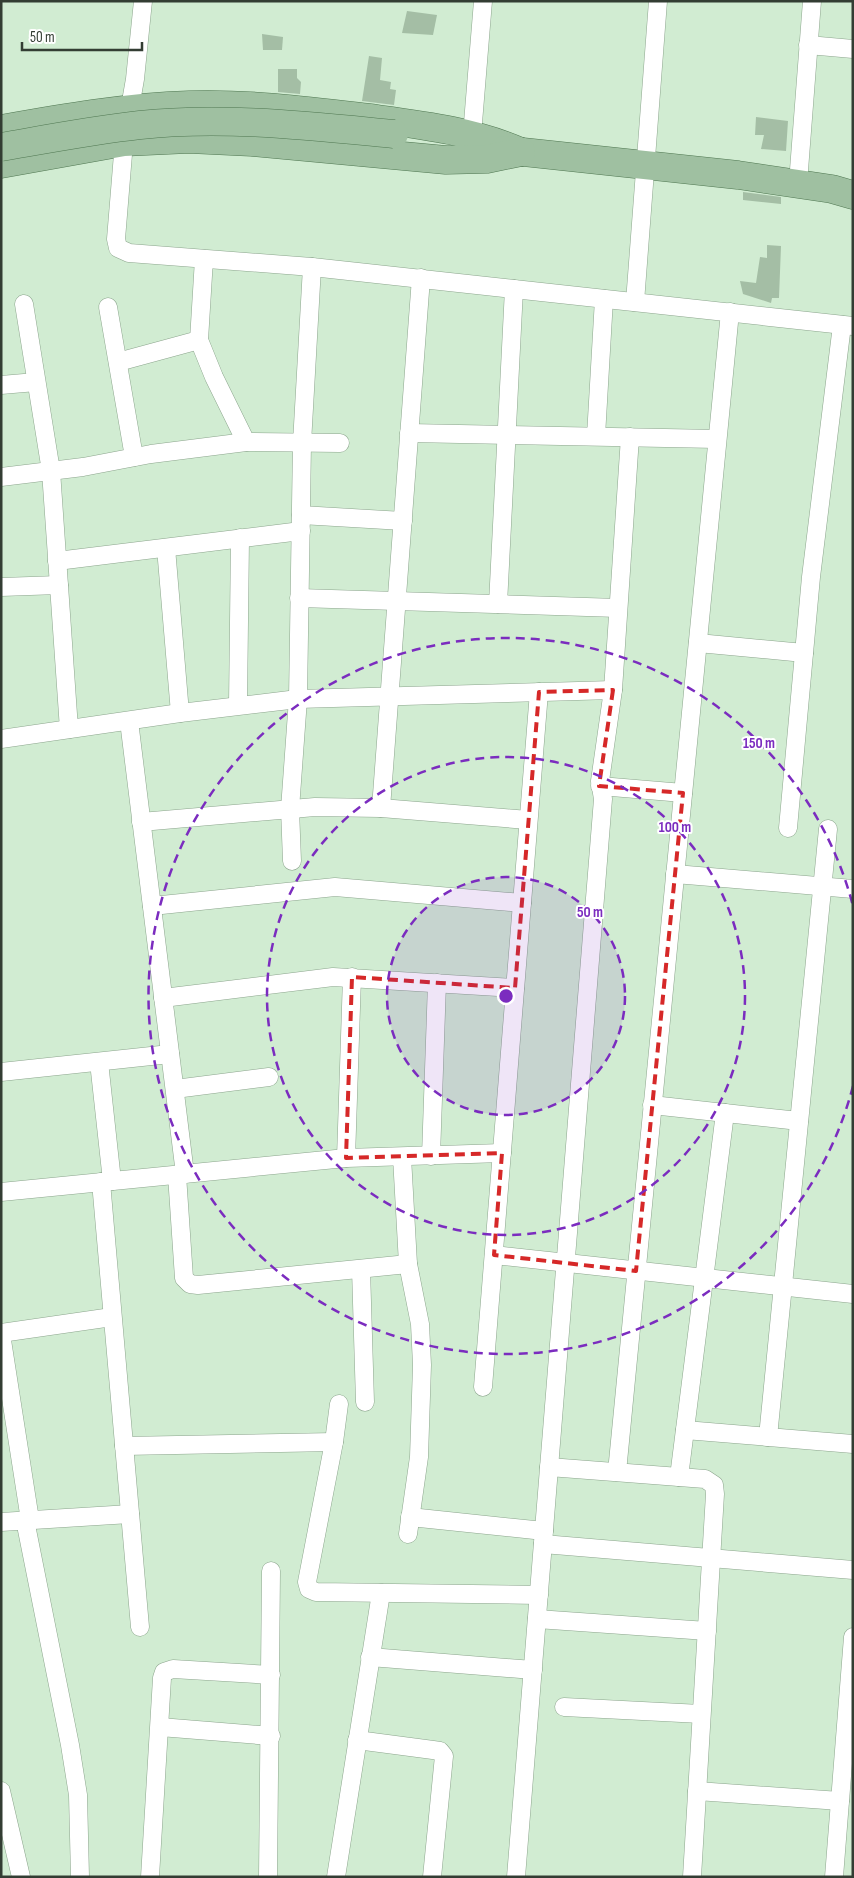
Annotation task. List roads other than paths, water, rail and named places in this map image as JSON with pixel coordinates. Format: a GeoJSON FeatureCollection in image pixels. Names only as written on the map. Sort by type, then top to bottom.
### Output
{"type":"FeatureCollection","features":[{"type":"Feature","properties":{"kind":"main road"},"geometry":{"type":"LineString","coordinates":[[1,129],[131,108],[189,105],[248,106],[402,122],[472,135],[495,141],[521,152]]}},
{"type":"Feature","properties":{"kind":"main road"},"geometry":{"type":"LineString","coordinates":[[1,147],[140,125],[183,122],[260,122],[394,134],[521,152],[798,183],[853,195]]}},
{"type":"Feature","properties":{"kind":"main road"},"geometry":{"type":"LineString","coordinates":[[1,164],[124,142],[189,139],[252,142],[446,160],[487,159],[521,152]]}},
{"type":"Feature","properties":{"kind":"street"},"geometry":{"type":"LineString","coordinates":[[143,1],[131,108],[124,142],[116,239],[118,248],[129,253],[312,267],[848,325],[804,653],[788,828]]}},
{"type":"Feature","properties":{"kind":"street"},"geometry":{"type":"LineString","coordinates":[[472,135],[483,1]]}},
{"type":"Feature","properties":{"kind":"street"},"geometry":{"type":"LineString","coordinates":[[635,302],[658,1]]}},
{"type":"Feature","properties":{"kind":"street"},"geometry":{"type":"LineString","coordinates":[[798,183],[812,1]]}},
{"type":"Feature","properties":{"kind":"street"},"geometry":{"type":"LineString","coordinates":[[808,45],[853,49]]}},
{"type":"Feature","properties":{"kind":"street"},"geometry":{"type":"LineString","coordinates":[[204,259],[199,340],[214,377],[246,442]]}},
{"type":"Feature","properties":{"kind":"street"},"geometry":{"type":"LineString","coordinates":[[292,862],[290,809],[298,699],[302,443],[312,267]]}},
{"type":"Feature","properties":{"kind":"street"},"geometry":{"type":"LineString","coordinates":[[381,808],[421,278]]}},
{"type":"Feature","properties":{"kind":"street"},"geometry":{"type":"LineString","coordinates":[[498,604],[514,289]]}},
{"type":"Feature","properties":{"kind":"street"},"geometry":{"type":"LineString","coordinates":[[596,436],[604,299]]}},
{"type":"Feature","properties":{"kind":"street"},"geometry":{"type":"LineString","coordinates":[[24,304],[51,471],[69,729]]}},
{"type":"Feature","properties":{"kind":"street"},"geometry":{"type":"LineString","coordinates":[[108,307],[134,457]]}},
{"type":"Feature","properties":{"kind":"street"},"geometry":{"type":"LineString","coordinates":[[616,1472],[730,312]]}},
{"type":"Feature","properties":{"kind":"street"},"geometry":{"type":"LineString","coordinates":[[118,362],[199,340]]}},
{"type":"Feature","properties":{"kind":"street"},"geometry":{"type":"LineString","coordinates":[[1,385],[36,382]]}},
{"type":"Feature","properties":{"kind":"street"},"geometry":{"type":"LineString","coordinates":[[409,433],[718,439]]}},
{"type":"Feature","properties":{"kind":"street"},"geometry":{"type":"LineString","coordinates":[[516,1877],[603,799],[600,786],[612,690],[630,437]]}},
{"type":"Feature","properties":{"kind":"street"},"geometry":{"type":"LineString","coordinates":[[1,477],[246,442],[340,443]]}},
{"type":"Feature","properties":{"kind":"street"},"geometry":{"type":"LineString","coordinates":[[57,561],[240,538],[301,523],[403,521]]}},
{"type":"Feature","properties":{"kind":"street"},"geometry":{"type":"LineString","coordinates":[[238,705],[240,538]]}},
{"type":"Feature","properties":{"kind":"street"},"geometry":{"type":"LineString","coordinates":[[166,548],[180,713]]}},
{"type":"Feature","properties":{"kind":"street"},"geometry":{"type":"LineString","coordinates":[[1,587],[59,585]]}},
{"type":"Feature","properties":{"kind":"street"},"geometry":{"type":"LineString","coordinates":[[299,598],[618,608]]}},
{"type":"Feature","properties":{"kind":"street"},"geometry":{"type":"LineString","coordinates":[[698,643],[804,653]]}},
{"type":"Feature","properties":{"kind":"street"},"geometry":{"type":"LineString","coordinates":[[1,739],[238,705],[298,699],[612,690]]}},
{"type":"Feature","properties":{"kind":"street"},"geometry":{"type":"LineString","coordinates":[[483,1387],[538,692]]}},
{"type":"Feature","properties":{"kind":"street"},"geometry":{"type":"LineString","coordinates":[[128,720],[175,1089],[181,1174],[184,1278],[190,1284],[198,1285],[408,1264]]}},
{"type":"Feature","properties":{"kind":"street"},"geometry":{"type":"LineString","coordinates":[[600,786],[683,793]]}},
{"type":"Feature","properties":{"kind":"street"},"geometry":{"type":"LineString","coordinates":[[141,822],[290,809],[381,808],[528,820]]}},
{"type":"Feature","properties":{"kind":"street"},"geometry":{"type":"LineString","coordinates":[[768,1438],[828,829]]}},
{"type":"Feature","properties":{"kind":"street"},"geometry":{"type":"LineString","coordinates":[[675,874],[853,889]]}},
{"type":"Feature","properties":{"kind":"street"},"geometry":{"type":"LineString","coordinates":[[152,906],[335,887],[522,903]]}},
{"type":"Feature","properties":{"kind":"street"},"geometry":{"type":"LineString","coordinates":[[163,998],[352,977],[515,988]]}},
{"type":"Feature","properties":{"kind":"street"},"geometry":{"type":"LineString","coordinates":[[346,1158],[352,977]]}},
{"type":"Feature","properties":{"kind":"street"},"geometry":{"type":"LineString","coordinates":[[431,1156],[437,983]]}},
{"type":"Feature","properties":{"kind":"street"},"geometry":{"type":"LineString","coordinates":[[1,1072],[170,1054]]}},
{"type":"Feature","properties":{"kind":"street"},"geometry":{"type":"LineString","coordinates":[[99,1062],[112,1316],[140,1627]]}},
{"type":"Feature","properties":{"kind":"street"},"geometry":{"type":"LineString","coordinates":[[175,1089],[269,1078]]}},
{"type":"Feature","properties":{"kind":"street"},"geometry":{"type":"LineString","coordinates":[[652,1105],[799,1121]]}},
{"type":"Feature","properties":{"kind":"street"},"geometry":{"type":"LineString","coordinates":[[679,1477],[725,1113]]}},
{"type":"Feature","properties":{"kind":"street"},"geometry":{"type":"LineString","coordinates":[[1,1192],[346,1158],[502,1154]]}},
{"type":"Feature","properties":{"kind":"street"},"geometry":{"type":"LineString","coordinates":[[402,1157],[408,1264],[420,1324],[422,1365],[419,1457],[409,1525],[544,1537],[711,1558],[853,1570]]}},
{"type":"Feature","properties":{"kind":"street"},"geometry":{"type":"LineString","coordinates":[[494,1255],[853,1294]]}},
{"type":"Feature","properties":{"kind":"street"},"geometry":{"type":"LineString","coordinates":[[361,1269],[365,1402]]}},
{"type":"Feature","properties":{"kind":"street"},"geometry":{"type":"LineString","coordinates":[[80,1877],[76,1787],[27,1520],[1,1333],[112,1316]]}},
{"type":"Feature","properties":{"kind":"street"},"geometry":{"type":"LineString","coordinates":[[339,1404],[334,1442],[307,1582],[309,1589],[316,1592],[539,1595]]}},
{"type":"Feature","properties":{"kind":"street"},"geometry":{"type":"LineString","coordinates":[[685,1430],[853,1444]]}},
{"type":"Feature","properties":{"kind":"street"},"geometry":{"type":"LineString","coordinates":[[124,1446],[334,1442]]}},
{"type":"Feature","properties":{"kind":"street"},"geometry":{"type":"LineString","coordinates":[[550,1467],[705,1479],[714,1484],[715,1494],[692,1877]]}},
{"type":"Feature","properties":{"kind":"street"},"geometry":{"type":"LineString","coordinates":[[1,1522],[130,1514]]}},
{"type":"Feature","properties":{"kind":"street"},"geometry":{"type":"LineString","coordinates":[[268,1877],[271,1736],[270,1572]]}},
{"type":"Feature","properties":{"kind":"street"},"geometry":{"type":"LineString","coordinates":[[336,1877],[381,1592]]}},
{"type":"Feature","properties":{"kind":"street"},"geometry":{"type":"LineString","coordinates":[[537,1619],[707,1631]]}},
{"type":"Feature","properties":{"kind":"street"},"geometry":{"type":"LineString","coordinates":[[834,1877],[853,1637]]}},
{"type":"Feature","properties":{"kind":"street"},"geometry":{"type":"LineString","coordinates":[[370,1657],[533,1670]]}},
{"type":"Feature","properties":{"kind":"street"},"geometry":{"type":"LineString","coordinates":[[150,1877],[162,1678],[164,1672],[173,1669],[271,1675]]}},
{"type":"Feature","properties":{"kind":"street"},"geometry":{"type":"LineString","coordinates":[[564,1707],[701,1714]]}},
{"type":"Feature","properties":{"kind":"street"},"geometry":{"type":"LineString","coordinates":[[160,1727],[271,1736]]}},
{"type":"Feature","properties":{"kind":"street"},"geometry":{"type":"LineString","coordinates":[[357,1740],[440,1751],[444,1756],[432,1877]]}},
{"type":"Feature","properties":{"kind":"street"},"geometry":{"type":"LineString","coordinates":[[1,1791],[21,1877]]}},
{"type":"Feature","properties":{"kind":"street"},"geometry":{"type":"LineString","coordinates":[[697,1791],[840,1801]]}}]}
